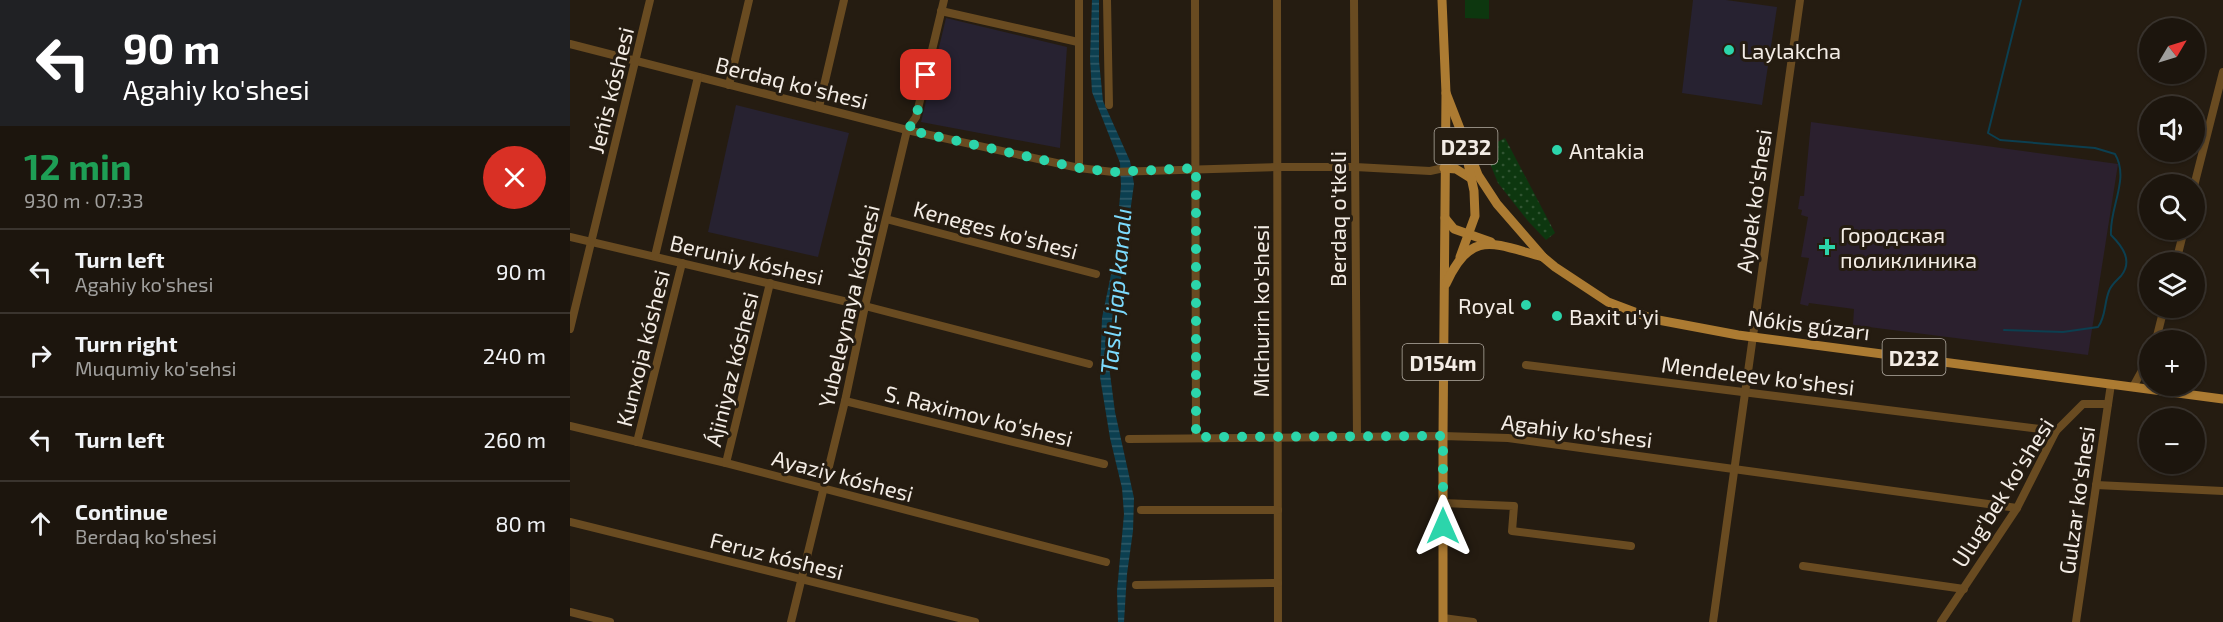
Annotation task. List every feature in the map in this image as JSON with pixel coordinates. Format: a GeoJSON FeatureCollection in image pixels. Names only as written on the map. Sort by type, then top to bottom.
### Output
{"type":"FeatureCollection","features":[{"type":"Feature","properties":{"kind":"main road","name":"D154m"},"geometry":{"type":"LineString","coordinates":[[1442,0],[1446,93],[1443,620]]}},
{"type":"Feature","properties":{"kind":"main road","name":"D232"},"geometry":{"type":"LineString","coordinates":[[1446,93],[1478,175],[1492,196],[1542,257]]}},
{"type":"Feature","properties":{"kind":"main road"},"geometry":{"type":"LineString","coordinates":[[1444,289],[1459,259],[1475,216],[1465,145]]}},
{"type":"Feature","properties":{"kind":"main road","name":"D232"},"geometry":{"type":"LineString","coordinates":[[1444,168],[1456,169],[1471,178],[1492,196]]}},
{"type":"Feature","properties":{"kind":"main road"},"geometry":{"type":"LineString","coordinates":[[1444,218],[1454,229],[1469,235],[1542,257]]}},
{"type":"Feature","properties":{"kind":"main road"},"geometry":{"type":"LineString","coordinates":[[1459,259],[1480,246],[1497,244]]}},
{"type":"Feature","properties":{"kind":"main road","name":"Nókis gúzarı"},"geometry":{"type":"LineString","coordinates":[[1542,257],[1608,302],[1653,319],[1693,328],[2139,388]]}},
{"type":"Feature","properties":{"kind":"main road","name":"Nókis gúzarı"},"geometry":{"type":"LineString","coordinates":[[2204,396],[2223,399]]}},
{"type":"Feature","properties":{"kind":"street","name":"Jeńis kóshesi"},"geometry":{"type":"LineString","coordinates":[[570,329],[650,0]]}},
{"type":"Feature","properties":{"kind":"street"},"geometry":{"type":"LineString","coordinates":[[729,85],[749,0]]}},
{"type":"Feature","properties":{"kind":"street"},"geometry":{"type":"LineString","coordinates":[[819,107],[844,0]]}},
{"type":"Feature","properties":{"kind":"street","name":"Yubeleynaya kóshesi"},"geometry":{"type":"LineString","coordinates":[[791,622],[845,401],[886,219],[908,130],[916,117],[944,0]]}},
{"type":"Feature","properties":{"kind":"street"},"geometry":{"type":"LineString","coordinates":[[1079,0],[1079,168]]}},
{"type":"Feature","properties":{"kind":"street"},"geometry":{"type":"LineString","coordinates":[[1107,0],[1108,105]]}},
{"type":"Feature","properties":{"kind":"street"},"geometry":{"type":"LineString","coordinates":[[1195,0],[1196,437]]}},
{"type":"Feature","properties":{"kind":"street","name":"Michurin ko'shesi"},"geometry":{"type":"LineString","coordinates":[[1277,0],[1278,622]]}},
{"type":"Feature","properties":{"kind":"street","name":"Berdaq o'tkeli"},"geometry":{"type":"LineString","coordinates":[[1354,0],[1357,437]]}},
{"type":"Feature","properties":{"kind":"street","name":"Aybek ko'shesi"},"geometry":{"type":"LineString","coordinates":[[1713,622],[1800,0]]}},
{"type":"Feature","properties":{"kind":"street"},"geometry":{"type":"LineString","coordinates":[[941,11],[1078,42]]}},
{"type":"Feature","properties":{"kind":"street","name":"Berdaq ko'shesi"},"geometry":{"type":"LineString","coordinates":[[570,44],[908,130],[1079,168],[1113,172],[1196,168],[1355,166],[1430,171],[1444,168]]}},
{"type":"Feature","properties":{"kind":"street"},"geometry":{"type":"LineString","coordinates":[[2197,174],[2223,72]]}},
{"type":"Feature","properties":{"kind":"street"},"geometry":{"type":"LineString","coordinates":[[655,256],[698,77]]}},
{"type":"Feature","properties":{"kind":"street","name":"Keneges ko'shesi"},"geometry":{"type":"LineString","coordinates":[[886,219],[1096,274]]}},
{"type":"Feature","properties":{"kind":"street","name":"Beruniy kóshesi"},"geometry":{"type":"LineString","coordinates":[[570,237],[865,306],[1089,364]]}},
{"type":"Feature","properties":{"kind":"street","name":"Kunxoja kóshesi"},"geometry":{"type":"LineString","coordinates":[[637,442],[682,263]]}},
{"type":"Feature","properties":{"kind":"street","name":"Ájiniyaz kóshesi"},"geometry":{"type":"LineString","coordinates":[[726,463],[770,283]]}},
{"type":"Feature","properties":{"kind":"street","name":"Mendeleev ko'shesi"},"geometry":{"type":"LineString","coordinates":[[1526,365],[2056,430]]}},
{"type":"Feature","properties":{"kind":"street"},"geometry":{"type":"LineString","coordinates":[[2133,387],[2139,376]]}},
{"type":"Feature","properties":{"kind":"street","name":"Gulzar ko'shesi"},"geometry":{"type":"LineString","coordinates":[[2076,622],[2111,384]]}},
{"type":"Feature","properties":{"kind":"street","name":"S. Raximov ko'shesi"},"geometry":{"type":"LineString","coordinates":[[845,401],[1104,464]]}},
{"type":"Feature","properties":{"kind":"street","name":"Ulug'bek ko'shesi"},"geometry":{"type":"LineString","coordinates":[[1941,622],[2017,508],[2056,430],[2083,404],[2108,404]]}},
{"type":"Feature","properties":{"kind":"street","name":"Ayaziy kóshesi"},"geometry":{"type":"LineString","coordinates":[[570,426],[726,463],[1106,562]]}},
{"type":"Feature","properties":{"kind":"street","name":"Agahiy ko'shesi"},"geometry":{"type":"LineString","coordinates":[[1130,439],[1443,436],[1508,438],[2017,508]]}},
{"type":"Feature","properties":{"kind":"street"},"geometry":{"type":"LineString","coordinates":[[2096,485],[2223,491]]}},
{"type":"Feature","properties":{"kind":"street"},"geometry":{"type":"LineString","coordinates":[[1443,503],[1514,506],[1512,531],[1631,546]]}},
{"type":"Feature","properties":{"kind":"street"},"geometry":{"type":"LineString","coordinates":[[1142,510],[1278,510]]}},
{"type":"Feature","properties":{"kind":"street","name":"Feruz kóshesi"},"geometry":{"type":"LineString","coordinates":[[570,522],[975,622]]}},
{"type":"Feature","properties":{"kind":"street"},"geometry":{"type":"LineString","coordinates":[[1803,566],[1964,589]]}},
{"type":"Feature","properties":{"kind":"street"},"geometry":{"type":"LineString","coordinates":[[1136,585],[1278,583]]}},
{"type":"Feature","properties":{"kind":"street"},"geometry":{"type":"LineString","coordinates":[[570,612],[610,622]]}},
{"type":"Feature","properties":{"kind":"street"},"geometry":{"type":"LineString","coordinates":[[1443,620],[1473,622]]}},
{"type":"Feature","properties":{"kind":"shaded area","name":"Laylakcha"},"geometry":{"type":"Polygon","coordinates":[[[1693,0],[1726,0],[1777,7],[1762,105],[1682,93],[1693,0]]]}},
{"type":"Feature","properties":{"kind":"shaded area"},"geometry":{"type":"Polygon","coordinates":[[[946,18],[1067,47],[1060,148],[921,122],[946,18]]]}},
{"type":"Feature","properties":{"kind":"shaded area"},"geometry":{"type":"Polygon","coordinates":[[[736,105],[849,133],[818,257],[708,232],[736,105]]]}},
{"type":"Feature","properties":{"kind":"shaded area"},"geometry":{"type":"Polygon","coordinates":[[[1811,122],[2118,164],[2088,355],[1853,325],[1854,309],[1809,303],[1808,306],[1800,304],[1809,258],[1801,257],[1808,217],[1801,215],[1802,210],[1798,209],[1800,196],[1804,196],[1811,122]]]}},
{"type":"Feature","properties":{"kind":"green space"},"geometry":{"type":"Polygon","coordinates":[[[1465,0],[1489,0],[1489,19],[1465,18],[1465,0]]]}},
{"type":"Feature","properties":{"kind":"green space"},"geometry":{"type":"Polygon","coordinates":[[[1505,138],[1555,233],[1546,240],[1498,183],[1484,149],[1505,138]]]}},
{"type":"Feature","properties":{"kind":"water","name":"Taslı-jap kanalı"},"geometry":{"type":"Polygon","coordinates":[[[1092,0],[1099,0],[1099,61],[1103,101],[1130,161],[1134,184],[1109,366],[1115,412],[1134,498],[1124,622],[1118,622],[1117,591],[1124,514],[1122,488],[1110,438],[1100,377],[1102,318],[1114,260],[1121,186],[1120,163],[1092,92],[1090,58],[1092,0]]]}},
{"type":"Feature","properties":{"kind":"waterway"},"geometry":{"type":"LineString","coordinates":[[2004,330],[2063,332],[2098,327],[2110,289],[2121,276],[2126,265],[2123,249],[2111,235],[2120,183],[2119,164],[2115,154],[2095,148],[2000,140],[1988,133],[2021,0]]}},
{"type":"Feature","properties":{"kind":"place","name":"Laylakcha"},"geometry":{"type":"Point","coordinates":[1729,50]}},
{"type":"Feature","properties":{"kind":"place","name":"Antakia"},"geometry":{"type":"Point","coordinates":[1557,150]}},
{"type":"Feature","properties":{"kind":"place","name":"Городская поликлиника"},"geometry":{"type":"Point","coordinates":[1827,247]}},
{"type":"Feature","properties":{"kind":"place","name":"Royal"},"geometry":{"type":"Point","coordinates":[1526,305]}},
{"type":"Feature","properties":{"kind":"place","name":"Baxit u'yi"},"geometry":{"type":"Point","coordinates":[1557,316]}},
{"type":"Feature","properties":{"kind":"route"},"geometry":{"type":"LineString","coordinates":[[926,75],[916,117],[908,130],[1079,168],[1113,172],[1196,168],[1196,437],[1443,436],[1443,526]]}}]}
